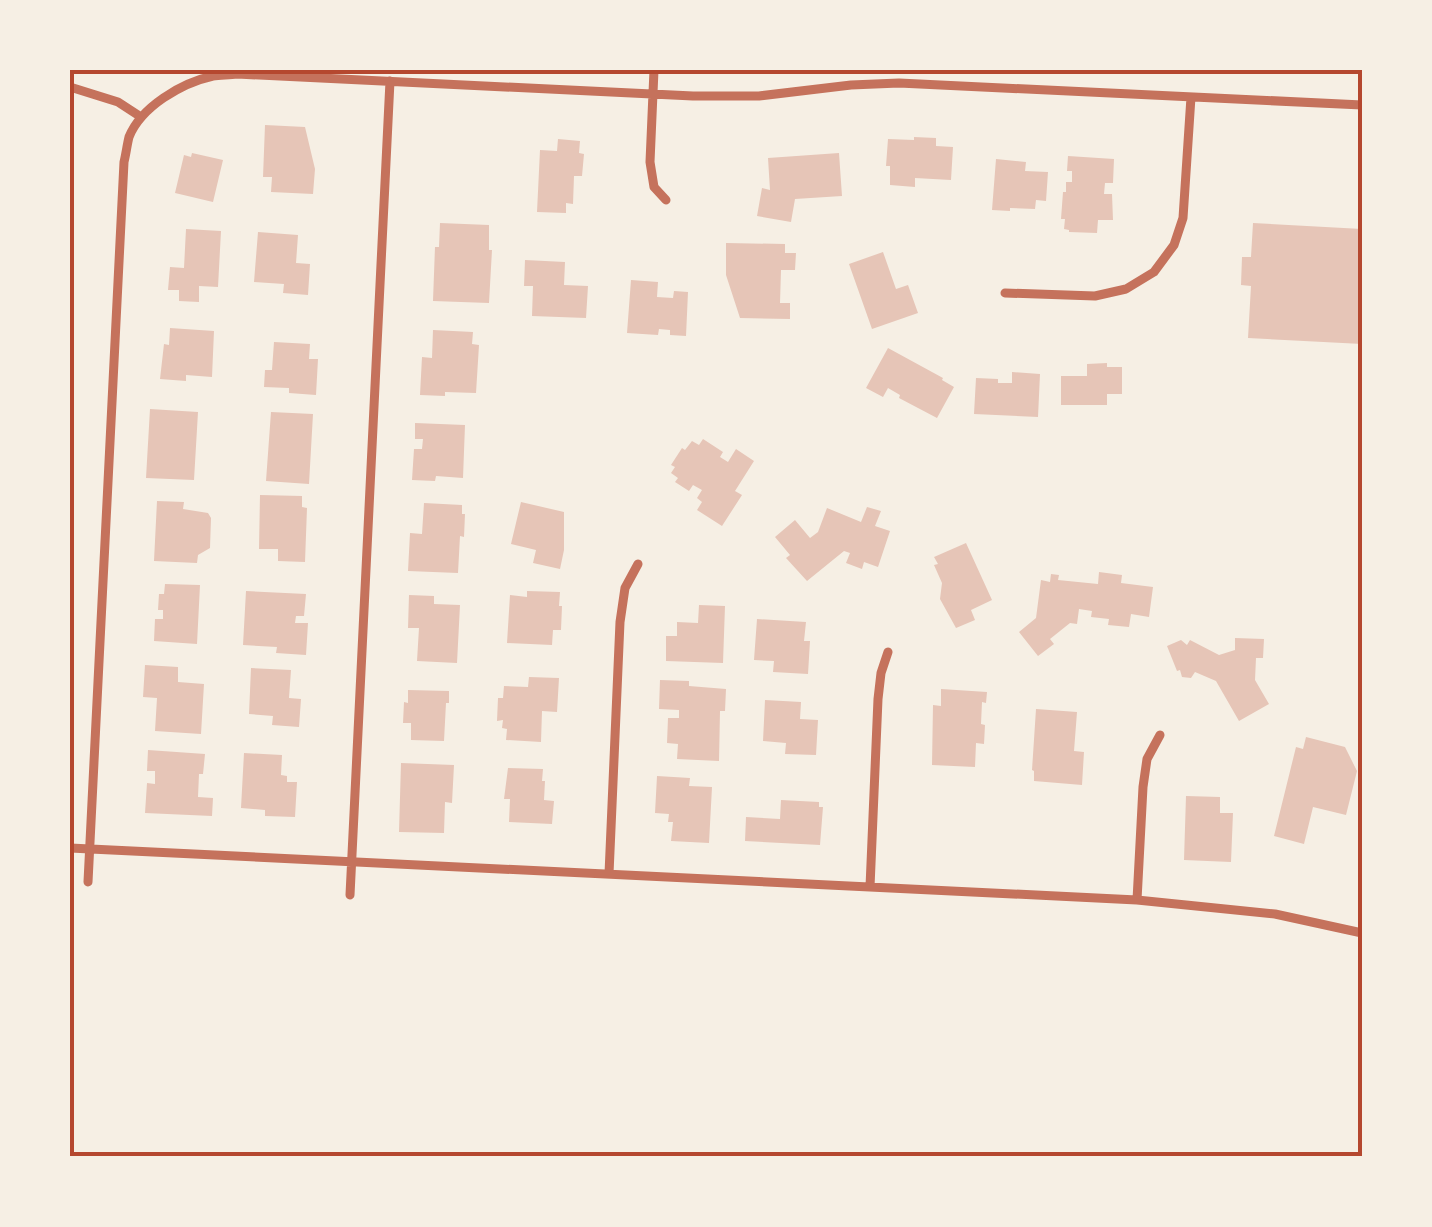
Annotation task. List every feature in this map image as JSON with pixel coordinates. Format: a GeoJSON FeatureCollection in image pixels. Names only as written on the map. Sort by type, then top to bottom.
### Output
{"type":"FeatureCollection","features":[{"type":"Feature","properties":{"kind":"street"},"geometry":{"type":"LineString","coordinates":[[654,70],[650,162],[654,187],[666,200]]}},
{"type":"Feature","properties":{"kind":"street"},"geometry":{"type":"LineString","coordinates":[[88,882],[124,162],[129,138],[141,117],[174,92],[212,76],[237,74],[653,94],[759,96],[898,83],[1362,104]]}},
{"type":"Feature","properties":{"kind":"street"},"geometry":{"type":"LineString","coordinates":[[350,894],[390,81]]}},
{"type":"Feature","properties":{"kind":"street"},"geometry":{"type":"LineString","coordinates":[[70,88],[118,102],[141,117]]}},
{"type":"Feature","properties":{"kind":"street"},"geometry":{"type":"LineString","coordinates":[[1006,293],[1095,296],[1126,289],[1154,272],[1174,246],[1183,218],[1191,96]]}},
{"type":"Feature","properties":{"kind":"street"},"geometry":{"type":"LineString","coordinates":[[609,874],[620,622],[625,588],[638,564]]}},
{"type":"Feature","properties":{"kind":"street"},"geometry":{"type":"LineString","coordinates":[[870,887],[878,699],[888,652]]}},
{"type":"Feature","properties":{"kind":"street"},"geometry":{"type":"LineString","coordinates":[[1137,900],[1143,787],[1147,760],[1160,735]]}},
{"type":"Feature","properties":{"kind":"street"},"geometry":{"type":"LineString","coordinates":[[70,848],[1137,900],[1275,914],[1362,933]]}},
{"type":"Feature","properties":{"kind":"building"},"geometry":{"type":"Polygon","coordinates":[[[265,125],[305,127],[315,169],[313,194],[271,192],[272,177],[263,177],[265,125]]]}},
{"type":"Feature","properties":{"kind":"building"},"geometry":{"type":"Polygon","coordinates":[[[936,138],[936,146],[953,147],[951,180],[915,178],[915,187],[890,185],[890,166],[886,166],[888,139],[936,138]]]}},
{"type":"Feature","properties":{"kind":"building"},"geometry":{"type":"Polygon","coordinates":[[[558,139],[580,141],[579,153],[584,154],[582,176],[574,176],[573,204],[566,203],[566,213],[537,212],[540,150],[557,151],[558,139]]]}},
{"type":"Feature","properties":{"kind":"building"},"geometry":{"type":"Polygon","coordinates":[[[192,153],[223,160],[213,202],[175,193],[184,155],[191,157],[192,153]]]}},
{"type":"Feature","properties":{"kind":"building"},"geometry":{"type":"Polygon","coordinates":[[[839,153],[842,196],[795,199],[791,222],[757,216],[762,188],[770,190],[768,158],[839,153]]]}},
{"type":"Feature","properties":{"kind":"building"},"geometry":{"type":"Polygon","coordinates":[[[1068,156],[1114,159],[1113,183],[1105,183],[1104,194],[1112,194],[1113,220],[1098,220],[1097,233],[1064,229],[1063,192],[1066,182],[1072,182],[1072,171],[1067,171],[1068,156]]]}},
{"type":"Feature","properties":{"kind":"building"},"geometry":{"type":"Polygon","coordinates":[[[996,159],[1026,162],[1025,171],[1048,172],[1046,201],[1036,200],[1035,209],[992,210],[996,159]]]}},
{"type":"Feature","properties":{"kind":"building"},"geometry":{"type":"Polygon","coordinates":[[[440,223],[489,225],[489,303],[433,301],[440,223]]]}},
{"type":"Feature","properties":{"kind":"building"},"geometry":{"type":"Polygon","coordinates":[[[1253,223],[1362,229],[1362,344],[1248,338],[1251,286],[1241,285],[1242,257],[1251,257],[1253,223]]]}},
{"type":"Feature","properties":{"kind":"building"},"geometry":{"type":"Polygon","coordinates":[[[186,229],[221,231],[218,287],[199,286],[199,302],[179,301],[179,290],[168,290],[170,267],[184,268],[186,229]]]}},
{"type":"Feature","properties":{"kind":"building"},"geometry":{"type":"Polygon","coordinates":[[[258,232],[298,235],[296,263],[310,264],[308,295],[283,293],[284,284],[254,282],[258,232]]]}},
{"type":"Feature","properties":{"kind":"building"},"geometry":{"type":"Polygon","coordinates":[[[726,243],[785,244],[785,253],[796,253],[795,270],[781,270],[780,303],[790,303],[790,319],[740,318],[726,275],[726,243]]]}},
{"type":"Feature","properties":{"kind":"building"},"geometry":{"type":"Polygon","coordinates":[[[883,252],[896,289],[908,285],[918,313],[872,329],[849,264],[883,252]]]}},
{"type":"Feature","properties":{"kind":"building"},"geometry":{"type":"Polygon","coordinates":[[[525,260],[565,262],[564,285],[588,286],[586,318],[532,316],[533,286],[524,286],[525,260]]]}},
{"type":"Feature","properties":{"kind":"building"},"geometry":{"type":"Polygon","coordinates":[[[631,280],[658,282],[657,297],[673,298],[674,291],[688,292],[686,336],[670,335],[670,330],[659,329],[658,335],[627,333],[631,280]]]}},
{"type":"Feature","properties":{"kind":"building"},"geometry":{"type":"Polygon","coordinates":[[[170,328],[214,331],[212,377],[160,379],[170,328]]]}},
{"type":"Feature","properties":{"kind":"building"},"geometry":{"type":"Polygon","coordinates":[[[433,330],[473,332],[472,344],[479,345],[476,393],[420,395],[422,357],[432,358],[433,330]]]}},
{"type":"Feature","properties":{"kind":"building"},"geometry":{"type":"Polygon","coordinates":[[[274,342],[310,344],[309,359],[318,359],[316,395],[264,387],[265,370],[272,370],[274,342]]]}},
{"type":"Feature","properties":{"kind":"building"},"geometry":{"type":"Polygon","coordinates":[[[888,348],[954,387],[937,418],[888,388],[883,397],[866,388],[888,348]]]}},
{"type":"Feature","properties":{"kind":"building"},"geometry":{"type":"Polygon","coordinates":[[[1107,363],[1107,367],[1122,367],[1122,394],[1107,394],[1107,405],[1061,405],[1061,376],[1087,376],[1087,364],[1107,363]]]}},
{"type":"Feature","properties":{"kind":"building"},"geometry":{"type":"Polygon","coordinates":[[[1012,372],[1040,374],[1038,417],[974,414],[976,378],[1012,383],[1012,372]]]}},
{"type":"Feature","properties":{"kind":"building"},"geometry":{"type":"Polygon","coordinates":[[[150,409],[198,412],[194,480],[146,478],[150,409]]]}},
{"type":"Feature","properties":{"kind":"building"},"geometry":{"type":"Polygon","coordinates":[[[271,412],[313,414],[309,484],[266,481],[271,412]]]}},
{"type":"Feature","properties":{"kind":"building"},"geometry":{"type":"Polygon","coordinates":[[[415,423],[465,425],[463,478],[436,476],[435,481],[412,480],[414,449],[422,449],[423,439],[415,439],[415,423]]]}},
{"type":"Feature","properties":{"kind":"building"},"geometry":{"type":"Polygon","coordinates":[[[703,439],[723,452],[720,457],[728,462],[736,449],[754,461],[735,491],[742,495],[722,526],[697,510],[702,490],[693,485],[689,491],[675,482],[678,478],[671,473],[675,467],[671,465],[682,448],[685,450],[692,441],[699,445],[703,439]]]}},
{"type":"Feature","properties":{"kind":"building"},"geometry":{"type":"Polygon","coordinates":[[[260,495],[302,496],[302,507],[307,508],[305,562],[278,561],[278,549],[259,549],[260,495]]]}},
{"type":"Feature","properties":{"kind":"building"},"geometry":{"type":"Polygon","coordinates":[[[157,501],[184,502],[183,509],[208,513],[210,548],[198,555],[197,563],[154,561],[157,501]]]}},
{"type":"Feature","properties":{"kind":"building"},"geometry":{"type":"Polygon","coordinates":[[[521,502],[564,512],[560,569],[533,563],[536,550],[511,544],[521,502]]]}},
{"type":"Feature","properties":{"kind":"building"},"geometry":{"type":"Polygon","coordinates":[[[424,503],[462,505],[464,537],[460,536],[458,573],[408,571],[410,533],[422,534],[424,503]]]}},
{"type":"Feature","properties":{"kind":"building"},"geometry":{"type":"Polygon","coordinates":[[[867,507],[881,511],[875,526],[890,531],[878,567],[864,562],[862,569],[846,563],[850,553],[844,551],[807,581],[786,558],[790,555],[775,537],[795,520],[810,538],[818,532],[827,508],[861,522],[867,507]]]}},
{"type":"Feature","properties":{"kind":"building"},"geometry":{"type":"Polygon","coordinates":[[[966,543],[992,600],[971,610],[975,620],[956,628],[940,599],[942,583],[934,557],[966,543]]]}},
{"type":"Feature","properties":{"kind":"building"},"geometry":{"type":"Polygon","coordinates":[[[1099,572],[1122,575],[1121,583],[1153,587],[1149,617],[1131,614],[1129,627],[1108,625],[1109,619],[1091,617],[1092,611],[1079,609],[1077,624],[1070,623],[1050,639],[1054,644],[1038,656],[1019,632],[1036,618],[1041,580],[1050,582],[1051,574],[1059,575],[1058,580],[1098,584],[1099,572]]]}},
{"type":"Feature","properties":{"kind":"building"},"geometry":{"type":"Polygon","coordinates":[[[165,584],[200,585],[197,644],[154,641],[155,619],[163,619],[163,610],[158,610],[159,594],[164,594],[165,584]]]}},
{"type":"Feature","properties":{"kind":"building"},"geometry":{"type":"Polygon","coordinates":[[[246,591],[306,594],[304,616],[296,616],[295,623],[308,623],[306,655],[276,653],[277,647],[243,645],[246,591]]]}},
{"type":"Feature","properties":{"kind":"building"},"geometry":{"type":"Polygon","coordinates":[[[527,591],[560,592],[561,630],[553,630],[552,645],[507,643],[510,595],[527,597],[527,591]]]}},
{"type":"Feature","properties":{"kind":"building"},"geometry":{"type":"Polygon","coordinates":[[[409,595],[434,596],[434,604],[460,605],[457,663],[417,661],[419,628],[408,628],[409,595]]]}},
{"type":"Feature","properties":{"kind":"building"},"geometry":{"type":"Polygon","coordinates":[[[699,605],[725,606],[723,663],[666,661],[666,636],[677,636],[677,622],[698,623],[699,605]]]}},
{"type":"Feature","properties":{"kind":"building"},"geometry":{"type":"Polygon","coordinates":[[[757,619],[806,622],[804,641],[810,641],[808,674],[773,672],[774,661],[754,660],[757,619]]]}},
{"type":"Feature","properties":{"kind":"building"},"geometry":{"type":"Polygon","coordinates":[[[1235,638],[1264,639],[1263,658],[1256,658],[1255,680],[1269,704],[1239,721],[1216,681],[1195,672],[1191,678],[1182,677],[1167,646],[1181,640],[1187,645],[1190,640],[1219,655],[1235,650],[1235,638]]]}},
{"type":"Feature","properties":{"kind":"building"},"geometry":{"type":"Polygon","coordinates":[[[145,665],[178,667],[178,682],[204,684],[201,734],[155,731],[157,698],[143,697],[145,665]]]}},
{"type":"Feature","properties":{"kind":"building"},"geometry":{"type":"Polygon","coordinates":[[[251,668],[291,670],[289,698],[301,699],[299,727],[272,725],[273,716],[249,714],[251,668]]]}},
{"type":"Feature","properties":{"kind":"building"},"geometry":{"type":"Polygon","coordinates":[[[529,677],[559,678],[557,712],[542,711],[541,742],[506,740],[503,720],[497,721],[498,698],[503,698],[504,686],[528,687],[529,677]]]}},
{"type":"Feature","properties":{"kind":"building"},"geometry":{"type":"Polygon","coordinates":[[[660,680],[726,689],[725,711],[720,711],[719,761],[677,759],[678,744],[667,743],[668,718],[679,718],[679,710],[659,709],[660,680]]]}},
{"type":"Feature","properties":{"kind":"building"},"geometry":{"type":"Polygon","coordinates":[[[941,689],[987,692],[986,703],[982,702],[984,744],[976,743],[975,767],[932,765],[933,705],[941,706],[941,689]]]}},
{"type":"Feature","properties":{"kind":"building"},"geometry":{"type":"Polygon","coordinates":[[[408,690],[449,691],[444,741],[411,740],[411,723],[403,723],[408,690]]]}},
{"type":"Feature","properties":{"kind":"building"},"geometry":{"type":"Polygon","coordinates":[[[765,700],[801,702],[800,719],[818,720],[816,755],[785,754],[786,743],[763,741],[765,700]]]}},
{"type":"Feature","properties":{"kind":"building"},"geometry":{"type":"Polygon","coordinates":[[[1036,709],[1077,712],[1074,751],[1084,752],[1082,785],[1034,781],[1036,709]]]}},
{"type":"Feature","properties":{"kind":"building"},"geometry":{"type":"Polygon","coordinates":[[[1306,737],[1345,747],[1357,771],[1346,815],[1313,807],[1304,844],[1274,836],[1296,747],[1303,749],[1306,737]]]}},
{"type":"Feature","properties":{"kind":"building"},"geometry":{"type":"Polygon","coordinates":[[[148,750],[205,754],[198,797],[213,798],[212,816],[145,813],[147,783],[155,784],[155,771],[147,771],[148,750]]]}},
{"type":"Feature","properties":{"kind":"building"},"geometry":{"type":"Polygon","coordinates":[[[244,753],[282,755],[281,775],[287,776],[287,782],[297,782],[295,817],[265,816],[265,810],[241,808],[244,753]]]}},
{"type":"Feature","properties":{"kind":"building"},"geometry":{"type":"Polygon","coordinates":[[[401,763],[454,765],[452,803],[445,802],[444,833],[399,832],[401,763]]]}},
{"type":"Feature","properties":{"kind":"building"},"geometry":{"type":"Polygon","coordinates":[[[508,768],[543,769],[544,800],[554,801],[552,824],[509,822],[510,799],[504,799],[508,768]]]}},
{"type":"Feature","properties":{"kind":"building"},"geometry":{"type":"Polygon","coordinates":[[[657,776],[690,778],[689,786],[712,787],[709,843],[671,841],[673,822],[668,822],[669,814],[655,813],[657,776]]]}},
{"type":"Feature","properties":{"kind":"building"},"geometry":{"type":"Polygon","coordinates":[[[1186,796],[1220,797],[1220,813],[1233,813],[1231,862],[1184,860],[1186,796]]]}},
{"type":"Feature","properties":{"kind":"building"},"geometry":{"type":"Polygon","coordinates":[[[781,800],[819,802],[819,807],[823,807],[820,845],[745,841],[746,817],[780,819],[781,800]]]}}]}
